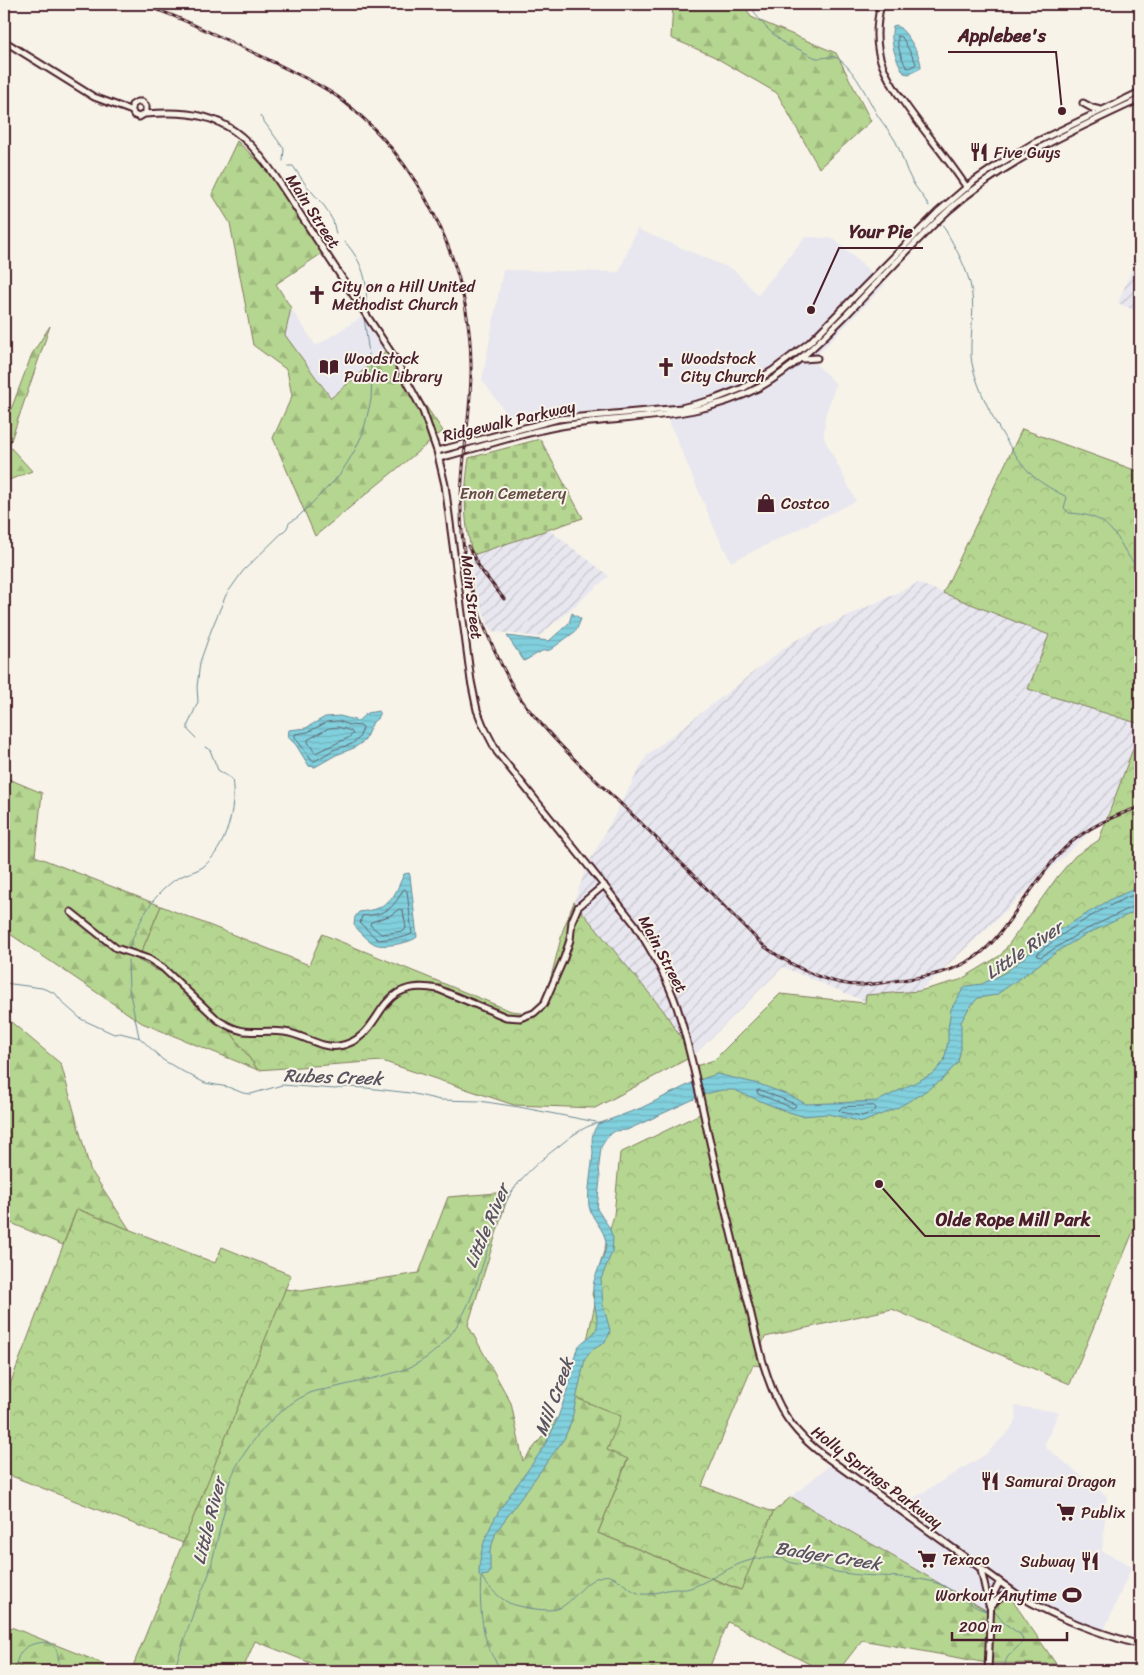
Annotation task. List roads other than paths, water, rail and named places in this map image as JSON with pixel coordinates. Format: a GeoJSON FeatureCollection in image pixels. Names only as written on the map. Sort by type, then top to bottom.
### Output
{"type":"FeatureCollection","features":[{"type":"Feature","properties":{"kind":"main road"},"geometry":{"type":"LineString","coordinates":[[881,4],[877,23],[877,40],[880,59],[886,74],[894,88],[970,192]]}},
{"type":"Feature","properties":{"kind":"main road","name":"Main Street"},"geometry":{"type":"LineString","coordinates":[[4,41],[88,94],[132,111],[137,116],[168,112]]}},
{"type":"Feature","properties":{"kind":"main road","name":"Ridgewalk Parkway"},"geometry":{"type":"LineString","coordinates":[[437,451],[558,419],[681,408],[720,398],[743,388],[772,372],[810,342],[938,212],[967,187],[1023,149],[1140,92]]}},
{"type":"Feature","properties":{"kind":"main road","name":"Ridgewalk Parkway"},"geometry":{"type":"LineString","coordinates":[[439,458],[559,426],[664,416],[702,409],[732,400],[752,391],[772,380],[800,360],[929,230],[970,192],[1006,167],[1036,150],[1140,99]]}},
{"type":"Feature","properties":{"kind":"main road","name":"Main Street"},"geometry":{"type":"LineString","coordinates":[[108,103],[124,105],[141,101],[154,109],[201,116],[223,124],[244,138],[260,154],[402,370],[423,411],[439,458],[448,504],[471,681],[482,726],[503,761],[634,923],[656,961],[677,1006],[707,1131]]}},
{"type":"Feature","properties":{"kind":"main road"},"geometry":{"type":"LineString","coordinates":[[132,111],[132,105],[135,102]]}},
{"type":"Feature","properties":{"kind":"main road"},"geometry":{"type":"LineString","coordinates":[[1083,103],[1101,110]]}},
{"type":"Feature","properties":{"kind":"main road"},"geometry":{"type":"LineString","coordinates":[[145,114],[146,105]]}},
{"type":"Feature","properties":{"kind":"main road"},"geometry":{"type":"LineString","coordinates":[[800,360],[810,357],[818,358]]}},
{"type":"Feature","properties":{"kind":"main road"},"geometry":{"type":"LineString","coordinates":[[71,912],[116,948],[156,963],[227,1026],[246,1032],[286,1032],[325,1045],[338,1046],[355,1041],[364,1035],[389,999],[400,991],[415,987],[438,989],[506,1018],[520,1018],[534,1013],[544,1004],[564,958],[570,940],[572,921],[578,907],[604,885]]}},
{"type":"Feature","properties":{"kind":"main road","name":"Holly Springs Parkway"},"geometry":{"type":"LineString","coordinates":[[707,1131],[756,1337],[770,1384],[785,1414],[800,1434],[822,1454],[1018,1595],[1065,1620],[1140,1645]]}},
{"type":"Feature","properties":{"kind":"main road"},"geometry":{"type":"LineString","coordinates":[[981,1570],[990,1608]]}},
{"type":"Feature","properties":{"kind":"main road"},"geometry":{"type":"LineString","coordinates":[[988,1671],[990,1608],[992,1594],[999,1583]]}},
{"type":"Feature","properties":{"kind":"main road"},"geometry":{"type":"LineString","coordinates":[[990,1608],[1000,1596],[1018,1595]]}},
{"type":"Feature","properties":{"kind":"water"},"geometry":{"type":"Polygon","coordinates":[[[896,25],[909,38],[921,63],[921,68],[909,74],[904,73],[894,51],[892,32],[893,26],[896,25]]]}},
{"type":"Feature","properties":{"kind":"water"},"geometry":{"type":"Polygon","coordinates":[[[572,613],[581,619],[576,631],[550,650],[542,651],[524,661],[507,636],[549,641],[569,623],[572,613]]]}},
{"type":"Feature","properties":{"kind":"water"},"geometry":{"type":"Polygon","coordinates":[[[379,711],[379,717],[373,722],[364,741],[315,767],[309,766],[296,745],[288,737],[289,730],[306,728],[325,717],[340,716],[358,721],[367,713],[379,711]]]}},
{"type":"Feature","properties":{"kind":"water"},"geometry":{"type":"Polygon","coordinates":[[[409,873],[417,937],[396,944],[375,944],[366,938],[354,925],[355,917],[359,912],[378,908],[389,902],[404,874],[409,873]]]}},
{"type":"Feature","properties":{"kind":"water"},"geometry":{"type":"Polygon","coordinates":[[[1140,887],[1140,909],[1083,936],[1061,949],[996,995],[978,998],[969,1008],[961,1022],[961,1048],[958,1062],[942,1080],[899,1107],[863,1122],[828,1114],[802,1116],[782,1110],[734,1090],[722,1090],[705,1094],[627,1130],[615,1131],[608,1136],[601,1147],[597,1209],[609,1227],[613,1238],[612,1252],[601,1279],[603,1305],[610,1330],[609,1335],[604,1343],[592,1350],[585,1359],[571,1423],[564,1439],[496,1532],[490,1551],[490,1572],[488,1575],[479,1575],[481,1554],[487,1534],[507,1498],[532,1464],[553,1429],[567,1391],[577,1349],[597,1327],[593,1286],[605,1252],[606,1243],[603,1233],[590,1211],[589,1187],[593,1153],[592,1136],[598,1124],[641,1108],[696,1081],[717,1074],[759,1084],[806,1104],[878,1101],[934,1073],[944,1061],[951,1009],[963,989],[967,986],[982,984],[1006,972],[1056,932],[1113,898],[1140,887]]]}},
{"type":"Feature","properties":{"kind":"waterway"},"geometry":{"type":"LineString","coordinates":[[750,4],[766,28],[788,46],[817,58],[836,58],[846,65],[892,135],[914,184],[929,206]]}},
{"type":"Feature","properties":{"kind":"waterway"},"geometry":{"type":"LineString","coordinates":[[260,116],[284,149],[283,161]]}},
{"type":"Feature","properties":{"kind":"waterway"},"geometry":{"type":"LineString","coordinates":[[288,166],[293,166],[325,207],[333,221],[336,234]]}},
{"type":"Feature","properties":{"kind":"waterway"},"geometry":{"type":"LineString","coordinates":[[942,224],[968,275],[973,301],[971,347],[973,369],[978,385],[1004,438],[1034,477],[1067,497],[1064,508],[1069,513],[1087,515],[1103,522],[1117,537],[1133,562],[1140,569]]}},
{"type":"Feature","properties":{"kind":"waterway"},"geometry":{"type":"LineString","coordinates":[[345,242],[356,257],[363,273],[366,290],[365,308]]}},
{"type":"Feature","properties":{"kind":"waterway"},"geometry":{"type":"LineString","coordinates":[[196,738],[188,730],[188,725],[198,702],[197,687],[200,662],[226,595],[243,571],[287,528],[289,523],[298,517],[339,476],[363,433],[371,400],[372,377],[364,317]]}},
{"type":"Feature","properties":{"kind":"waterway"},"geometry":{"type":"LineString","coordinates":[[130,948],[140,921],[154,899],[176,879],[203,867],[211,859],[224,838],[233,802],[232,779],[218,770],[210,750],[205,747]]}},
{"type":"Feature","properties":{"kind":"waterway"},"geometry":{"type":"LineString","coordinates":[[128,960],[129,989],[139,1037]]}},
{"type":"Feature","properties":{"kind":"waterway","name":"Rubes Creek"},"geometry":{"type":"LineString","coordinates":[[4,983],[42,988],[55,993],[81,1019],[114,1034],[120,1033],[140,1038],[163,1060],[182,1071],[205,1083],[228,1087],[243,1093],[251,1094],[282,1085],[335,1089],[347,1087],[367,1088],[410,1093],[440,1100],[479,1101],[596,1122]]}},
{"type":"Feature","properties":{"kind":"waterway","name":"Little River"},"geometry":{"type":"LineString","coordinates":[[171,1671],[175,1667],[196,1605],[209,1574],[230,1480],[240,1460],[257,1436],[281,1411],[310,1393],[397,1372],[431,1355],[449,1336],[463,1316],[499,1219],[515,1187],[535,1166],[567,1139],[587,1127],[601,1123]]}},
{"type":"Feature","properties":{"kind":"waterway","name":"Badger Creek"},"geometry":{"type":"LineString","coordinates":[[482,1577],[494,1592],[509,1603],[533,1609],[552,1610],[563,1606],[589,1582],[602,1576],[614,1578],[635,1592],[649,1594],[672,1589],[688,1589],[746,1561],[782,1558],[792,1563],[811,1565],[839,1572],[911,1578],[933,1582],[940,1584],[972,1605],[986,1611]]}},
{"type":"Feature","properties":{"kind":"waterway","name":"Mill Creek"},"geometry":{"type":"LineString","coordinates":[[481,1577],[480,1594],[487,1643],[491,1654],[502,1671]]}},
{"type":"Feature","properties":{"kind":"waterway","name":"Badger Creek"},"geometry":{"type":"LineString","coordinates":[[993,1611],[1004,1623],[1021,1635],[1023,1640],[1006,1660],[1005,1671]]}},
{"type":"Feature","properties":{"kind":"waterway","name":"Little River"},"geometry":{"type":"LineString","coordinates":[[14,1671],[18,1657],[26,1647],[45,1642],[50,1643],[58,1654],[59,1671]]}},
{"type":"Feature","properties":{"kind":"waterway"},"geometry":{"type":"LineString","coordinates":[[1120,1671],[1133,1670],[1140,1667]]}},
{"type":"Feature","properties":{"kind":"railway"},"geometry":{"type":"LineString","coordinates":[[138,4],[168,14],[218,36],[323,87],[338,97],[367,122],[393,150],[415,182],[434,216],[450,251],[461,288],[468,326],[471,381],[462,482],[462,532],[470,583],[493,647],[516,692],[532,714],[579,764],[765,947],[811,974],[850,984],[869,985],[918,978],[956,967],[974,958],[992,942],[1057,856],[1075,839],[1117,815],[1140,807]]}},
{"type":"Feature","properties":{"kind":"railway"},"geometry":{"type":"LineString","coordinates":[[468,546],[481,570],[504,599]]}},
{"type":"Feature","properties":{"kind":"place","name":"Applebee's"},"geometry":{"type":"Point","coordinates":[1062,111]}},
{"type":"Feature","properties":{"kind":"place","name":"Five Guys"},"geometry":{"type":"Point","coordinates":[979,152]}},
{"type":"Feature","properties":{"kind":"place","name":"City on a Hill United Methodist Church"},"geometry":{"type":"Point","coordinates":[317,295]}},
{"type":"Feature","properties":{"kind":"place","name":"Your Pie"},"geometry":{"type":"Point","coordinates":[811,310]}},
{"type":"Feature","properties":{"kind":"place","name":"Woodstock Public Library"},"geometry":{"type":"Point","coordinates":[329,367]}},
{"type":"Feature","properties":{"kind":"place","name":"Woodstock City Church"},"geometry":{"type":"Point","coordinates":[666,367]}},
{"type":"Feature","properties":{"kind":"place","name":"Costco"},"geometry":{"type":"Point","coordinates":[766,503]}},
{"type":"Feature","properties":{"kind":"place","name":"Olde Rope Mill Park"},"geometry":{"type":"Point","coordinates":[879,1184]}},
{"type":"Feature","properties":{"kind":"place","name":"Samurai Dragon"},"geometry":{"type":"Point","coordinates":[990,1481]}},
{"type":"Feature","properties":{"kind":"place","name":"Publix"},"geometry":{"type":"Point","coordinates":[1066,1512]}},
{"type":"Feature","properties":{"kind":"place","name":"Texaco"},"geometry":{"type":"Point","coordinates":[927,1559]}},
{"type":"Feature","properties":{"kind":"place","name":"Subway"},"geometry":{"type":"Point","coordinates":[1090,1561]}},
{"type":"Feature","properties":{"kind":"place","name":"Workout Anytime"},"geometry":{"type":"Point","coordinates":[1072,1595]}},
{"type":"Feature","properties":{"kind":"park label","name":"Enon Cemetery"},"geometry":{"type":"Point","coordinates":[513,493]}}]}
